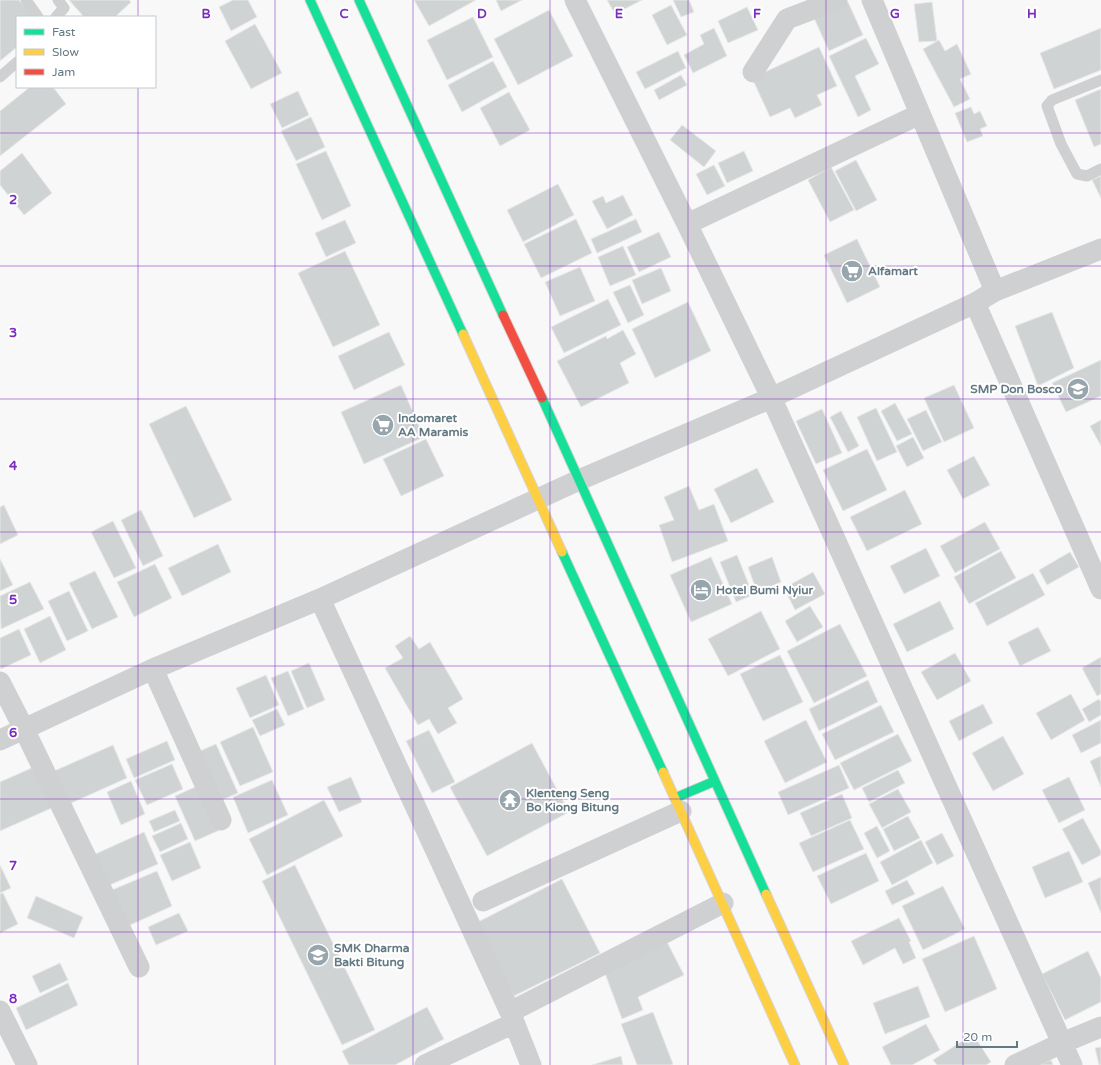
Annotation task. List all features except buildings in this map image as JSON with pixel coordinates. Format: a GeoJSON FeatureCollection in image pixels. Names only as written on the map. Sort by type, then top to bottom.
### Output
{"type":"FeatureCollection","features":[{"type":"Feature","properties":{"kind":"street"},"geometry":{"type":"LineString","coordinates":[[310,0],[678,804],[795,1065]]}},
{"type":"Feature","properties":{"kind":"street"},"geometry":{"type":"LineString","coordinates":[[359,0],[579,480],[844,1065]]}},
{"type":"Feature","properties":{"kind":"street"},"geometry":{"type":"LineString","coordinates":[[575,0],[687,224],[771,397],[1072,1065]]}},
{"type":"Feature","properties":{"kind":"street"},"geometry":{"type":"LineString","coordinates":[[753,72],[787,19],[837,0]]}},
{"type":"Feature","properties":{"kind":"street"},"geometry":{"type":"LineString","coordinates":[[872,0],[995,291]]}},
{"type":"Feature","properties":{"kind":"street"},"geometry":{"type":"LineString","coordinates":[[687,224],[920,114]]}},
{"type":"Feature","properties":{"kind":"street"},"geometry":{"type":"LineString","coordinates":[[0,740],[153,669],[320,599],[579,480],[771,397],[975,303],[995,291],[1101,249]]}},
{"type":"Feature","properties":{"kind":"street"},"geometry":{"type":"LineString","coordinates":[[975,303],[1101,589]]}},
{"type":"Feature","properties":{"kind":"street"},"geometry":{"type":"LineString","coordinates":[[320,599],[512,1017],[531,1065]]}},
{"type":"Feature","properties":{"kind":"street"},"geometry":{"type":"LineString","coordinates":[[153,669],[221,820]]}},
{"type":"Feature","properties":{"kind":"street"},"geometry":{"type":"LineString","coordinates":[[0,682],[139,967]]}},
{"type":"Feature","properties":{"kind":"street"},"geometry":{"type":"LineString","coordinates":[[483,901],[678,804],[716,781]]}},
{"type":"Feature","properties":{"kind":"street"},"geometry":{"type":"LineString","coordinates":[[425,1065],[723,903]]}},
{"type":"Feature","properties":{"kind":"street"},"geometry":{"type":"LineString","coordinates":[[0,1011],[27,1065]]}},
{"type":"Feature","properties":{"kind":"street"},"geometry":{"type":"LineString","coordinates":[[1015,1065],[1062,1042],[1101,1027]]}},
{"type":"Feature","properties":{"kind":"lane"},"geometry":{"type":"LineString","coordinates":[[26,0],[37,16]]}},
{"type":"Feature","properties":{"kind":"lane"},"geometry":{"type":"LineString","coordinates":[[57,16],[64,8],[58,0]]}},
{"type":"Feature","properties":{"kind":"lane"},"geometry":{"type":"LineString","coordinates":[[0,78],[16,63]]}},
{"type":"Feature","properties":{"kind":"lane"},"geometry":{"type":"LineString","coordinates":[[1101,80],[1052,100],[1047,106],[1061,144],[1077,174],[1087,176],[1101,169]]}},
{"type":"Feature","properties":{"kind":"traffic: fast"},"geometry":{"type":"LineString","coordinates":[[310,0],[463,334]]}},
{"type":"Feature","properties":{"kind":"traffic: fast"},"geometry":{"type":"LineString","coordinates":[[359,0],[503,315]]}},
{"type":"Feature","properties":{"kind":"traffic: fast"},"geometry":{"type":"LineString","coordinates":[[542,398],[766,894]]}},
{"type":"Feature","properties":{"kind":"traffic: fast"},"geometry":{"type":"LineString","coordinates":[[562,552],[663,772]]}},
{"type":"Feature","properties":{"kind":"traffic: fast"},"geometry":{"type":"LineString","coordinates":[[675,798],[715,781]]}},
{"type":"Feature","properties":{"kind":"traffic: slow"},"geometry":{"type":"LineString","coordinates":[[463,334],[562,552]]}},
{"type":"Feature","properties":{"kind":"traffic: slow"},"geometry":{"type":"LineString","coordinates":[[663,772],[795,1065]]}},
{"type":"Feature","properties":{"kind":"traffic: slow"},"geometry":{"type":"LineString","coordinates":[[766,894],[844,1065]]}},
{"type":"Feature","properties":{"kind":"traffic: jam"},"geometry":{"type":"LineString","coordinates":[[503,315],[542,398]]}},
{"type":"Feature","properties":{"kind":"place","name":"Alfamart"},"geometry":{"type":"Point","coordinates":[852,271]}},
{"type":"Feature","properties":{"kind":"place","name":"SMP Don Bosco"},"geometry":{"type":"Point","coordinates":[1078,389]}},
{"type":"Feature","properties":{"kind":"place","name":"Indomaret AA Maramis"},"geometry":{"type":"Point","coordinates":[383,425]}},
{"type":"Feature","properties":{"kind":"place","name":"Hotel Bumi Nyiur"},"geometry":{"type":"Point","coordinates":[701,590]}},
{"type":"Feature","properties":{"kind":"place","name":"Klenteng Seng Bo Kiong Bitung"},"geometry":{"type":"Point","coordinates":[510,800]}},
{"type":"Feature","properties":{"kind":"place","name":"SMK Dharma Bakti Bitung"},"geometry":{"type":"Point","coordinates":[318,955]}}]}
